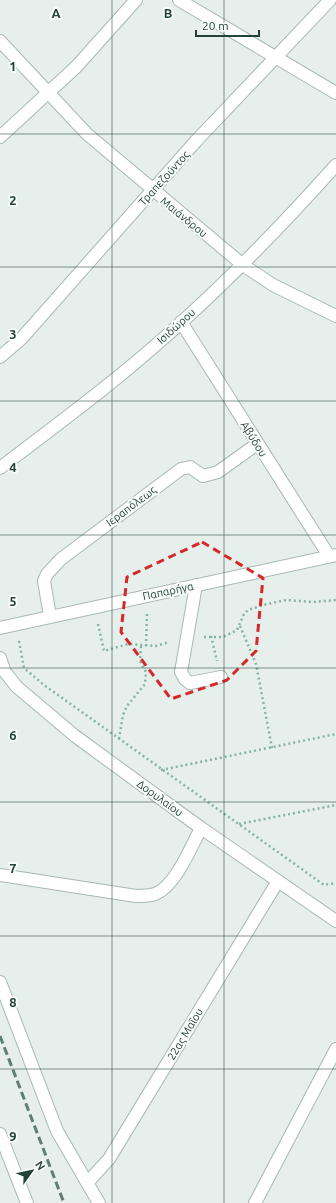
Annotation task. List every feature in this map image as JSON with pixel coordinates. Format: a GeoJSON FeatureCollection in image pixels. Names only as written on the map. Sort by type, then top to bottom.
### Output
{"type":"FeatureCollection","features":[{"type":"Feature","properties":{"kind":"street"},"geometry":{"type":"LineString","coordinates":[[0,137],[81,62],[136,0]]}},
{"type":"Feature","properties":{"kind":"street"},"geometry":{"type":"LineString","coordinates":[[180,0],[336,93]]}},
{"type":"Feature","properties":{"kind":"street","name":"Τραπεζούντος"},"geometry":{"type":"LineString","coordinates":[[0,357],[21,339],[152,190],[330,0]]}},
{"type":"Feature","properties":{"kind":"street","name":"Μαιάνδρου"},"geometry":{"type":"LineString","coordinates":[[0,41],[87,134],[243,265],[273,285],[336,316]]}},
{"type":"Feature","properties":{"kind":"street","name":"Ισιδώρου"},"geometry":{"type":"LineString","coordinates":[[0,468],[125,372],[181,322],[243,265],[336,165]]}},
{"type":"Feature","properties":{"kind":"street","name":"Αβύδου"},"geometry":{"type":"LineString","coordinates":[[181,322],[257,444],[333,556]]}},
{"type":"Feature","properties":{"kind":"street","name":"Ιεραπόλεως"},"geometry":{"type":"LineString","coordinates":[[50,616],[44,580],[47,574],[61,559],[181,468],[190,467],[203,476],[214,474],[257,444]]}},
{"type":"Feature","properties":{"kind":"street","name":"Παπαρήγα"},"geometry":{"type":"LineString","coordinates":[[0,628],[333,556]]}},
{"type":"Feature","properties":{"kind":"street"},"geometry":{"type":"LineString","coordinates":[[196,585],[181,667],[184,679],[192,683],[221,677]]}},
{"type":"Feature","properties":{"kind":"street","name":"Δορυλαίου"},"geometry":{"type":"LineString","coordinates":[[0,658],[5,672],[13,682],[33,702],[75,736],[201,828],[336,921]]}},
{"type":"Feature","properties":{"kind":"street"},"geometry":{"type":"LineString","coordinates":[[0,875],[136,896],[154,895],[166,888],[176,875],[201,828]]}},
{"type":"Feature","properties":{"kind":"street","name":"22ας Μαΐου"},"geometry":{"type":"LineString","coordinates":[[88,1182],[109,1159],[278,882]]}},
{"type":"Feature","properties":{"kind":"street"},"geometry":{"type":"LineString","coordinates":[[0,982],[57,1131],[69,1154],[88,1182],[99,1203]]}},
{"type":"Feature","properties":{"kind":"street"},"geometry":{"type":"LineString","coordinates":[[255,1203],[336,1049]]}},
{"type":"Feature","properties":{"kind":"street"},"geometry":{"type":"LineString","coordinates":[[0,1134],[27,1203]]}},
{"type":"Feature","properties":{"kind":"path"},"geometry":{"type":"LineString","coordinates":[[98,622],[104,650],[135,643],[146,646],[211,636],[223,637],[238,630],[244,614],[248,610],[276,601],[296,600],[313,602],[336,600]]}},
{"type":"Feature","properties":{"kind":"path"},"geometry":{"type":"LineString","coordinates":[[140,614],[154,611]]}},
{"type":"Feature","properties":{"kind":"path"},"geometry":{"type":"LineString","coordinates":[[146,612],[148,627],[146,646]]}},
{"type":"Feature","properties":{"kind":"path"},"geometry":{"type":"LineString","coordinates":[[90,624],[105,621]]}},
{"type":"Feature","properties":{"kind":"path"},"geometry":{"type":"LineString","coordinates":[[240,626],[256,664],[272,748]]}},
{"type":"Feature","properties":{"kind":"path"},"geometry":{"type":"LineString","coordinates":[[211,636],[221,677]]}},
{"type":"Feature","properties":{"kind":"path"},"geometry":{"type":"LineString","coordinates":[[18,638],[24,668],[44,685],[324,885],[336,883]]}},
{"type":"Feature","properties":{"kind":"path"},"geometry":{"type":"LineString","coordinates":[[119,739],[126,706],[145,684],[146,672],[140,662],[141,645]]}},
{"type":"Feature","properties":{"kind":"path"},"geometry":{"type":"LineString","coordinates":[[161,770],[336,734]]}},
{"type":"Feature","properties":{"kind":"path"},"geometry":{"type":"LineString","coordinates":[[239,824],[336,805]]}},
{"type":"Feature","properties":{"kind":"highlighted area"},"geometry":{"type":"Polygon","coordinates":[[[202,542],[263,578],[256,651],[227,680],[171,699],[121,632],[127,577],[202,542]]]}},
{"type":"Feature","properties":{"kind":"railway"},"geometry":{"type":"LineString","coordinates":[[0,1036],[64,1203]]}}]}
